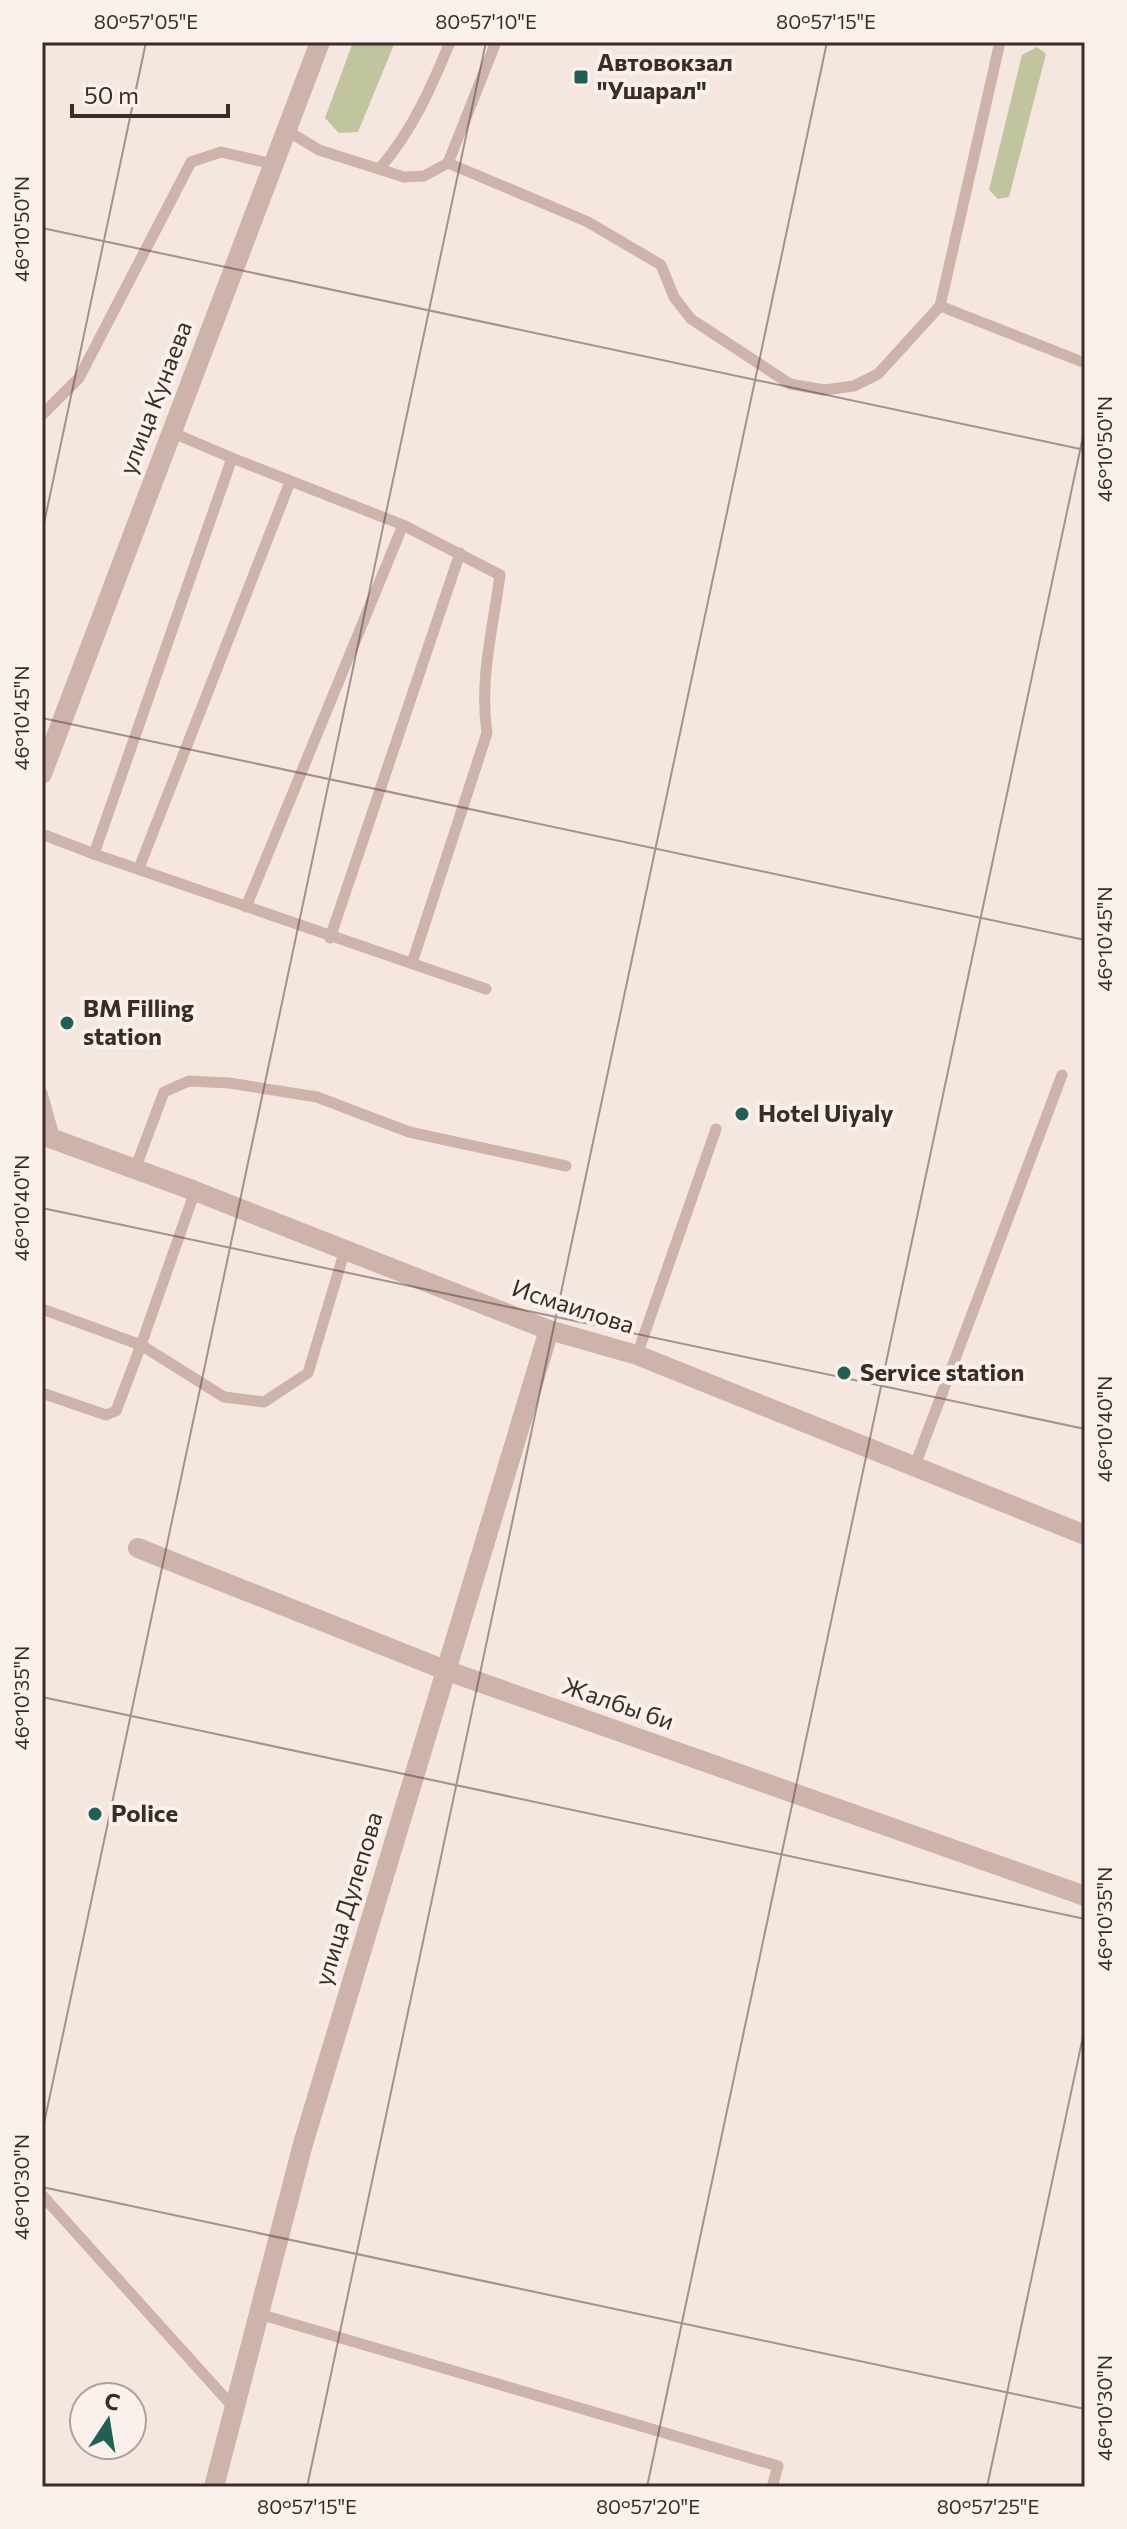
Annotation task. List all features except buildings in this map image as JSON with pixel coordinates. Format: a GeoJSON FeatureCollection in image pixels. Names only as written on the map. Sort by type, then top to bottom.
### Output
{"type":"FeatureCollection","features":[{"type":"Feature","properties":{"kind":"street","name":"улица Кунаева"},"geometry":{"type":"LineString","coordinates":[[42,774],[320,42]]}},
{"type":"Feature","properties":{"kind":"street","name":"Исмаилова"},"geometry":{"type":"LineString","coordinates":[[49,1137],[549,1330],[637,1355],[1085,1535]]}},
{"type":"Feature","properties":{"kind":"street","name":"улица Дулепова"},"geometry":{"type":"LineString","coordinates":[[214,2487],[303,2144],[549,1330]]}},
{"type":"Feature","properties":{"kind":"street","name":"Жалбы би"},"geometry":{"type":"LineString","coordinates":[[138,1548],[445,1670],[1085,1896]]}},
{"type":"Feature","properties":{"kind":"lane"},"geometry":{"type":"LineString","coordinates":[[381,167],[413,124],[450,42]]}},
{"type":"Feature","properties":{"kind":"lane"},"geometry":{"type":"LineString","coordinates":[[286,130],[319,150],[381,167],[404,177],[424,176],[448,163],[496,42]]}},
{"type":"Feature","properties":{"kind":"lane"},"geometry":{"type":"LineString","coordinates":[[448,163],[588,222],[661,265],[674,297],[691,319],[790,384],[824,390],[867,381],[940,306],[1000,42]]}},
{"type":"Feature","properties":{"kind":"lane"},"geometry":{"type":"LineString","coordinates":[[42,415],[79,378],[191,162],[221,152],[273,164]]}},
{"type":"Feature","properties":{"kind":"lane"},"geometry":{"type":"LineString","coordinates":[[940,306],[1085,363]]}},
{"type":"Feature","properties":{"kind":"lane"},"geometry":{"type":"LineString","coordinates":[[171,432],[403,525],[500,575],[484,668],[483,705],[487,733],[412,963]]}},
{"type":"Feature","properties":{"kind":"lane"},"geometry":{"type":"LineString","coordinates":[[94,854],[232,458]]}},
{"type":"Feature","properties":{"kind":"lane"},"geometry":{"type":"LineString","coordinates":[[139,868],[290,482]]}},
{"type":"Feature","properties":{"kind":"lane"},"geometry":{"type":"LineString","coordinates":[[246,907],[403,525]]}},
{"type":"Feature","properties":{"kind":"lane"},"geometry":{"type":"LineString","coordinates":[[330,938],[460,553]]}},
{"type":"Feature","properties":{"kind":"lane"},"geometry":{"type":"LineString","coordinates":[[42,834],[330,938],[486,989]]}},
{"type":"Feature","properties":{"kind":"lane"},"geometry":{"type":"LineString","coordinates":[[914,1468],[1062,1075]]}},
{"type":"Feature","properties":{"kind":"lane"},"geometry":{"type":"LineString","coordinates":[[135,1169],[164,1092],[189,1081],[229,1083],[317,1097],[409,1132],[566,1166]]}},
{"type":"Feature","properties":{"kind":"lane"},"geometry":{"type":"LineString","coordinates":[[42,1093],[49,1137]]}},
{"type":"Feature","properties":{"kind":"lane"},"geometry":{"type":"LineString","coordinates":[[637,1355],[716,1129]]}},
{"type":"Feature","properties":{"kind":"lane"},"geometry":{"type":"LineString","coordinates":[[42,1393],[106,1415],[116,1411],[195,1191]]}},
{"type":"Feature","properties":{"kind":"lane"},"geometry":{"type":"LineString","coordinates":[[42,1309],[141,1345],[224,1397],[264,1402],[308,1373],[345,1250]]}},
{"type":"Feature","properties":{"kind":"lane"},"geometry":{"type":"LineString","coordinates":[[42,2195],[234,2409]]}},
{"type":"Feature","properties":{"kind":"lane"},"geometry":{"type":"LineString","coordinates":[[259,2314],[778,2466],[772,2487]]}},
{"type":"Feature","properties":{"kind":"green space"},"geometry":{"type":"Polygon","coordinates":[[[353,42],[395,42],[358,132],[339,133],[325,118],[353,42]]]}},
{"type":"Feature","properties":{"kind":"green space"},"geometry":{"type":"Polygon","coordinates":[[[1037,47],[1046,54],[1009,197],[998,199],[989,190],[1022,55],[1037,47]]]}},
{"type":"Feature","properties":{"kind":"place","name":"Автовокзал \"Ушарал\""},"geometry":{"type":"Point","coordinates":[581,77]}},
{"type":"Feature","properties":{"kind":"place","name":"BM Filling station"},"geometry":{"type":"Point","coordinates":[67,1023]}},
{"type":"Feature","properties":{"kind":"place","name":"Hotel Uiyaly"},"geometry":{"type":"Point","coordinates":[742,1114]}},
{"type":"Feature","properties":{"kind":"place","name":"Service station"},"geometry":{"type":"Point","coordinates":[844,1373]}},
{"type":"Feature","properties":{"kind":"place","name":"Police"},"geometry":{"type":"Point","coordinates":[95,1814]}}]}
